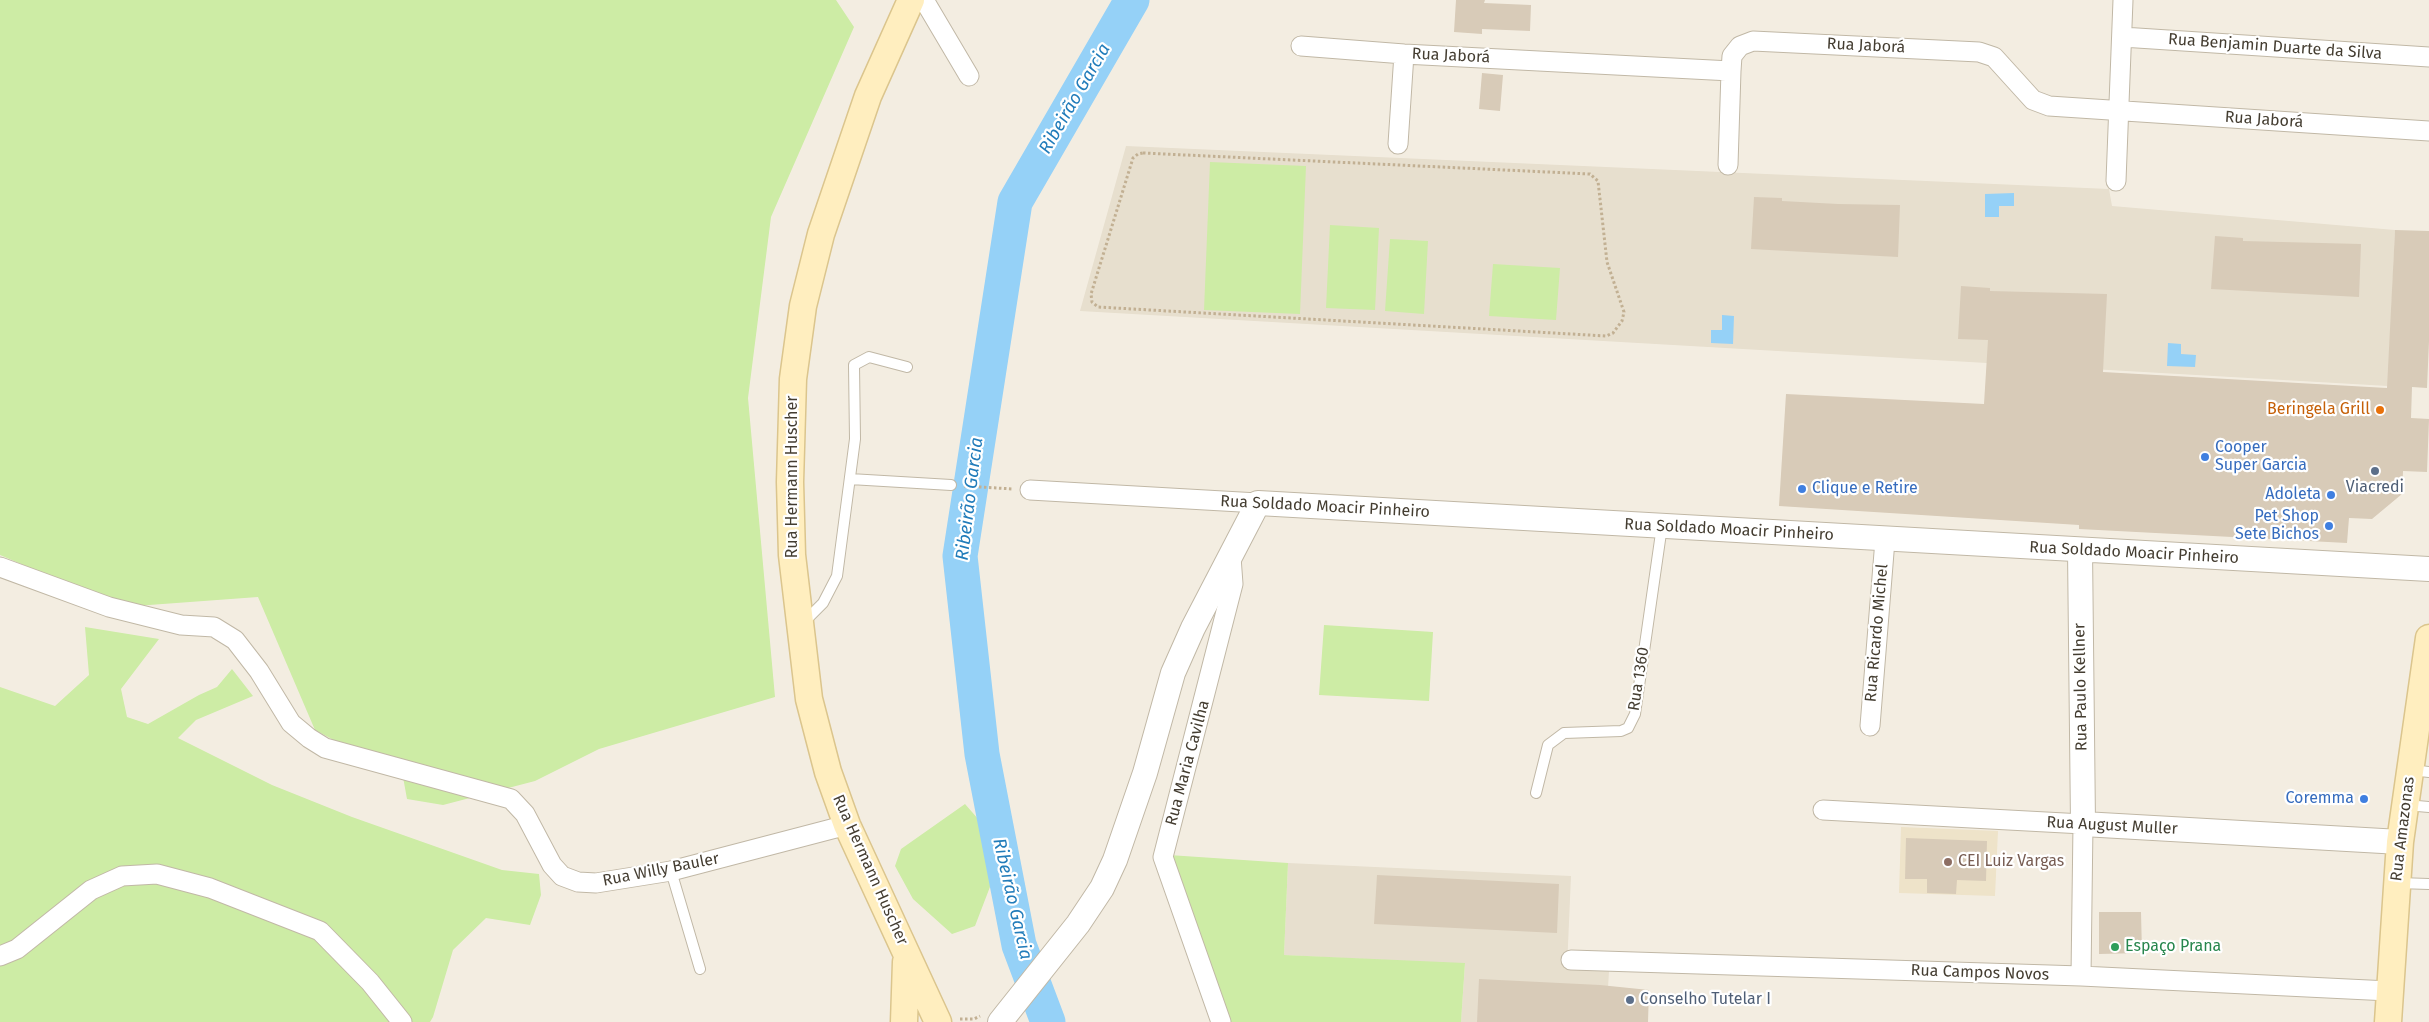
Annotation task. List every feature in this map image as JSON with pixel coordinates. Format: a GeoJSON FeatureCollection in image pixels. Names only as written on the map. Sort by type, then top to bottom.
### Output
{"type":"FeatureCollection","features":[{"type":"Feature","properties":{"kind":"main road","name":"Rua Hermann Huscher"},"geometry":{"type":"LineString","coordinates":[[911,0],[868,96],[821,234],[803,306],[793,379],[790,482],[792,554],[809,699],[828,772],[847,825],[938,1022]]}},
{"type":"Feature","properties":{"kind":"main road","name":"Rua Amazonas"},"geometry":{"type":"LineString","coordinates":[[2388,1022],[2400,842],[2417,806],[2428,653]]}},
{"type":"Feature","properties":{"kind":"main road","name":"Rua Hermann Huscher"},"geometry":{"type":"LineString","coordinates":[[904,1022],[906,954]]}},
{"type":"Feature","properties":{"kind":"street"},"geometry":{"type":"LineString","coordinates":[[924,0],[969,76]]}},
{"type":"Feature","properties":{"kind":"street"},"geometry":{"type":"LineString","coordinates":[[2116,181],[2123,0]]}},
{"type":"Feature","properties":{"kind":"street","name":"Rua Benjamin Duarte da Silva"},"geometry":{"type":"LineString","coordinates":[[2122,37],[2429,57]]}},
{"type":"Feature","properties":{"kind":"street","name":"Rua Jaborá"},"geometry":{"type":"LineString","coordinates":[[1301,46],[1404,54],[1731,71],[1732,56],[1740,46],[1753,40],[1978,52],[1994,57],[2033,100],[2049,106],[2429,131]]}},
{"type":"Feature","properties":{"kind":"street"},"geometry":{"type":"LineString","coordinates":[[1398,144],[1404,54]]}},
{"type":"Feature","properties":{"kind":"street"},"geometry":{"type":"LineString","coordinates":[[1728,165],[1731,71]]}},
{"type":"Feature","properties":{"kind":"street","name":"Rua Soldado Moacir Pinheiro"},"geometry":{"type":"LineString","coordinates":[[1030,490],[1885,540],[2429,569]]}},
{"type":"Feature","properties":{"kind":"street"},"geometry":{"type":"LineString","coordinates":[[1006,1015],[1078,924],[1102,888],[1115,860],[1145,773],[1173,673],[1192,628],[1258,503]]}},
{"type":"Feature","properties":{"kind":"street","name":"Rua Ricardo Michel"},"geometry":{"type":"LineString","coordinates":[[1870,726],[1885,540]]}},
{"type":"Feature","properties":{"kind":"street","name":"Rua Paulo Kellner"},"geometry":{"type":"LineString","coordinates":[[2080,550],[2083,824]]}},
{"type":"Feature","properties":{"kind":"street","name":"Rua Maria Cavilha"},"geometry":{"type":"LineString","coordinates":[[1221,1022],[1164,857],[1233,584],[1231,557]]}},
{"type":"Feature","properties":{"kind":"street","name":"Rua Willy Bauler"},"geometry":{"type":"LineString","coordinates":[[0,567],[109,607],[181,625],[214,628],[235,640],[259,671],[291,723],[325,748],[511,799],[519,805],[552,865],[562,876],[578,882],[596,883],[671,871],[847,825]]}},
{"type":"Feature","properties":{"kind":"street","name":"Rua August Muller"},"geometry":{"type":"LineString","coordinates":[[1823,810],[2400,842]]}},
{"type":"Feature","properties":{"kind":"street"},"geometry":{"type":"LineString","coordinates":[[2082,976],[2083,824]]}},
{"type":"Feature","properties":{"kind":"street"},"geometry":{"type":"LineString","coordinates":[[0,956],[17,949],[92,890],[122,876],[157,874],[210,888],[320,931],[370,982],[402,1022]]}},
{"type":"Feature","properties":{"kind":"street","name":"Rua Campos Novos"},"geometry":{"type":"LineString","coordinates":[[1571,960],[2082,976],[2389,991]]}},
{"type":"Feature","properties":{"kind":"lane"},"geometry":{"type":"LineString","coordinates":[[800,626],[823,603],[837,576],[855,439],[854,365],[869,356],[906,367]]}},
{"type":"Feature","properties":{"kind":"lane"},"geometry":{"type":"LineString","coordinates":[[850,479],[951,485]]}},
{"type":"Feature","properties":{"kind":"lane","name":"Rua 1360"},"geometry":{"type":"LineString","coordinates":[[1536,793],[1548,745],[1564,732],[1621,731],[1628,728],[1635,714],[1662,526]]}},
{"type":"Feature","properties":{"kind":"lane"},"geometry":{"type":"LineString","coordinates":[[671,871],[700,969]]}},
{"type":"Feature","properties":{"kind":"lane"},"geometry":{"type":"LineString","coordinates":[[2397,883],[2429,884]]}},
{"type":"Feature","properties":{"kind":"path"},"geometry":{"type":"LineString","coordinates":[[1143,153],[1590,174],[1598,181],[1607,262],[1624,312],[1622,321],[1613,333],[1606,336],[1098,307],[1092,302],[1091,294],[1133,158],[1143,153]]}},
{"type":"Feature","properties":{"kind":"path"},"geometry":{"type":"LineString","coordinates":[[951,485],[1030,490]]}},
{"type":"Feature","properties":{"kind":"shaded area"},"geometry":{"type":"Polygon","coordinates":[[[1126,146],[2109,189],[2112,206],[2395,230],[2388,386],[1080,311],[1126,146]]]}},
{"type":"Feature","properties":{"kind":"shaded area","name":"CEI Luiz Vargas"},"geometry":{"type":"Polygon","coordinates":[[[1901,827],[1998,831],[1995,896],[1899,893],[1901,827]]]}},
{"type":"Feature","properties":{"kind":"shaded area"},"geometry":{"type":"Polygon","coordinates":[[[1288,863],[1571,876],[1567,968],[1609,971],[1606,1022],[1461,1022],[1465,964],[1284,955],[1288,863]]]}},
{"type":"Feature","properties":{"kind":"green space"},"geometry":{"type":"Polygon","coordinates":[[[0,0],[836,0],[854,27],[771,217],[748,398],[775,697],[599,749],[535,781],[443,805],[407,799],[403,777],[315,730],[258,597],[122,607],[0,555],[0,0]]]}},
{"type":"Feature","properties":{"kind":"green space"},"geometry":{"type":"Polygon","coordinates":[[[1210,162],[1306,166],[1300,314],[1204,310],[1210,162]]]}},
{"type":"Feature","properties":{"kind":"green space"},"geometry":{"type":"Polygon","coordinates":[[[1330,225],[1379,228],[1375,310],[1326,308],[1330,225]]]}},
{"type":"Feature","properties":{"kind":"green space"},"geometry":{"type":"Polygon","coordinates":[[[1390,239],[1428,241],[1424,314],[1385,311],[1390,239]]]}},
{"type":"Feature","properties":{"kind":"green space"},"geometry":{"type":"Polygon","coordinates":[[[1493,264],[1560,268],[1556,320],[1489,316],[1493,264]]]}},
{"type":"Feature","properties":{"kind":"green space"},"geometry":{"type":"Polygon","coordinates":[[[1324,625],[1433,632],[1429,701],[1319,695],[1324,625]]]}},
{"type":"Feature","properties":{"kind":"green space"},"geometry":{"type":"Polygon","coordinates":[[[85,627],[159,639],[121,689],[127,717],[148,724],[217,687],[232,669],[253,696],[196,720],[178,738],[272,785],[352,817],[502,870],[539,874],[541,895],[530,925],[486,918],[453,950],[430,1022],[0,1022],[0,687],[55,706],[89,675],[85,627]]]}},
{"type":"Feature","properties":{"kind":"green space"},"geometry":{"type":"Polygon","coordinates":[[[965,804],[979,820],[993,879],[975,926],[952,934],[913,899],[895,866],[901,849],[965,804]]]}},
{"type":"Feature","properties":{"kind":"green space"},"geometry":{"type":"Polygon","coordinates":[[[1169,855],[1288,863],[1284,955],[1465,963],[1461,1022],[1228,1022],[1169,855]]]}},
{"type":"Feature","properties":{"kind":"water"},"geometry":{"type":"Polygon","coordinates":[[[2014,193],[2014,206],[1999,206],[1999,217],[1985,217],[1985,194],[2014,193]]]}},
{"type":"Feature","properties":{"kind":"water"},"geometry":{"type":"Polygon","coordinates":[[[1722,315],[1734,316],[1733,344],[1711,343],[1711,330],[1722,330],[1722,315]]]}},
{"type":"Feature","properties":{"kind":"water"},"geometry":{"type":"Polygon","coordinates":[[[2168,343],[2181,344],[2181,354],[2196,355],[2195,367],[2167,366],[2168,343]]]}},
{"type":"Feature","properties":{"kind":"building"},"geometry":{"type":"Polygon","coordinates":[[[1456,0],[1485,0],[1484,3],[1531,5],[1530,31],[1482,29],[1482,34],[1454,32],[1456,0]]]}},
{"type":"Feature","properties":{"kind":"building"},"geometry":{"type":"Polygon","coordinates":[[[1482,73],[1503,75],[1500,111],[1479,109],[1482,73]]]}},
{"type":"Feature","properties":{"kind":"building"},"geometry":{"type":"Polygon","coordinates":[[[1754,197],[1782,198],[1782,201],[1900,205],[1898,257],[1751,249],[1754,197]]]}},
{"type":"Feature","properties":{"kind":"building","name":"Cooper Super Garcia"},"geometry":{"type":"Polygon","coordinates":[[[2395,230],[2429,231],[2427,388],[2412,387],[2411,418],[2429,419],[2427,472],[2403,471],[2402,494],[2372,519],[2349,518],[2347,543],[2079,529],[2079,525],[1779,506],[1786,394],[1984,404],[1988,340],[1958,339],[1961,286],[1990,288],[1990,291],[2107,294],[2103,372],[2387,388],[2395,230]]]}},
{"type":"Feature","properties":{"kind":"building"},"geometry":{"type":"Polygon","coordinates":[[[2215,236],[2243,238],[2243,241],[2361,244],[2359,297],[2211,289],[2215,236]]]}},
{"type":"Feature","properties":{"kind":"building"},"geometry":{"type":"Polygon","coordinates":[[[1906,838],[1987,841],[1986,881],[1957,880],[1956,894],[1927,893],[1927,879],[1905,879],[1906,838]]]}},
{"type":"Feature","properties":{"kind":"building"},"geometry":{"type":"Polygon","coordinates":[[[1377,875],[1559,884],[1557,933],[1374,924],[1377,875]]]}},
{"type":"Feature","properties":{"kind":"building"},"geometry":{"type":"Polygon","coordinates":[[[2099,912],[2141,912],[2142,953],[2099,954],[2099,912]]]}},
{"type":"Feature","properties":{"kind":"building"},"geometry":{"type":"Polygon","coordinates":[[[1479,979],[1600,985],[1649,990],[1648,1022],[1477,1022],[1479,979]]]}},
{"type":"Feature","properties":{"kind":"waterway","name":"Ribeirão Garcia"},"geometry":{"type":"LineString","coordinates":[[1048,1022],[1019,945],[982,754],[960,556],[1015,202],[1132,0]]}},
{"type":"Feature","properties":{"kind":"place","name":"Beringela Grill"},"geometry":{"type":"Point","coordinates":[2380,410]}},
{"type":"Feature","properties":{"kind":"place","name":"Cooper Super Garcia"},"geometry":{"type":"Point","coordinates":[2205,457]}},
{"type":"Feature","properties":{"kind":"place","name":"Viacredi"},"geometry":{"type":"Point","coordinates":[2375,471]}},
{"type":"Feature","properties":{"kind":"place","name":"Clique e Retire"},"geometry":{"type":"Point","coordinates":[1802,489]}},
{"type":"Feature","properties":{"kind":"place","name":"Adoleta"},"geometry":{"type":"Point","coordinates":[2331,495]}},
{"type":"Feature","properties":{"kind":"place","name":"Pet Shop Sete Bichos"},"geometry":{"type":"Point","coordinates":[2329,526]}},
{"type":"Feature","properties":{"kind":"place","name":"Coremma"},"geometry":{"type":"Point","coordinates":[2364,799]}},
{"type":"Feature","properties":{"kind":"place","name":"CEI Luiz Vargas"},"geometry":{"type":"Point","coordinates":[1948,862]}},
{"type":"Feature","properties":{"kind":"place","name":"Espaço Prana"},"geometry":{"type":"Point","coordinates":[2115,947]}},
{"type":"Feature","properties":{"kind":"place","name":"Conselho Tutelar I"},"geometry":{"type":"Point","coordinates":[1630,1000]}}]}
